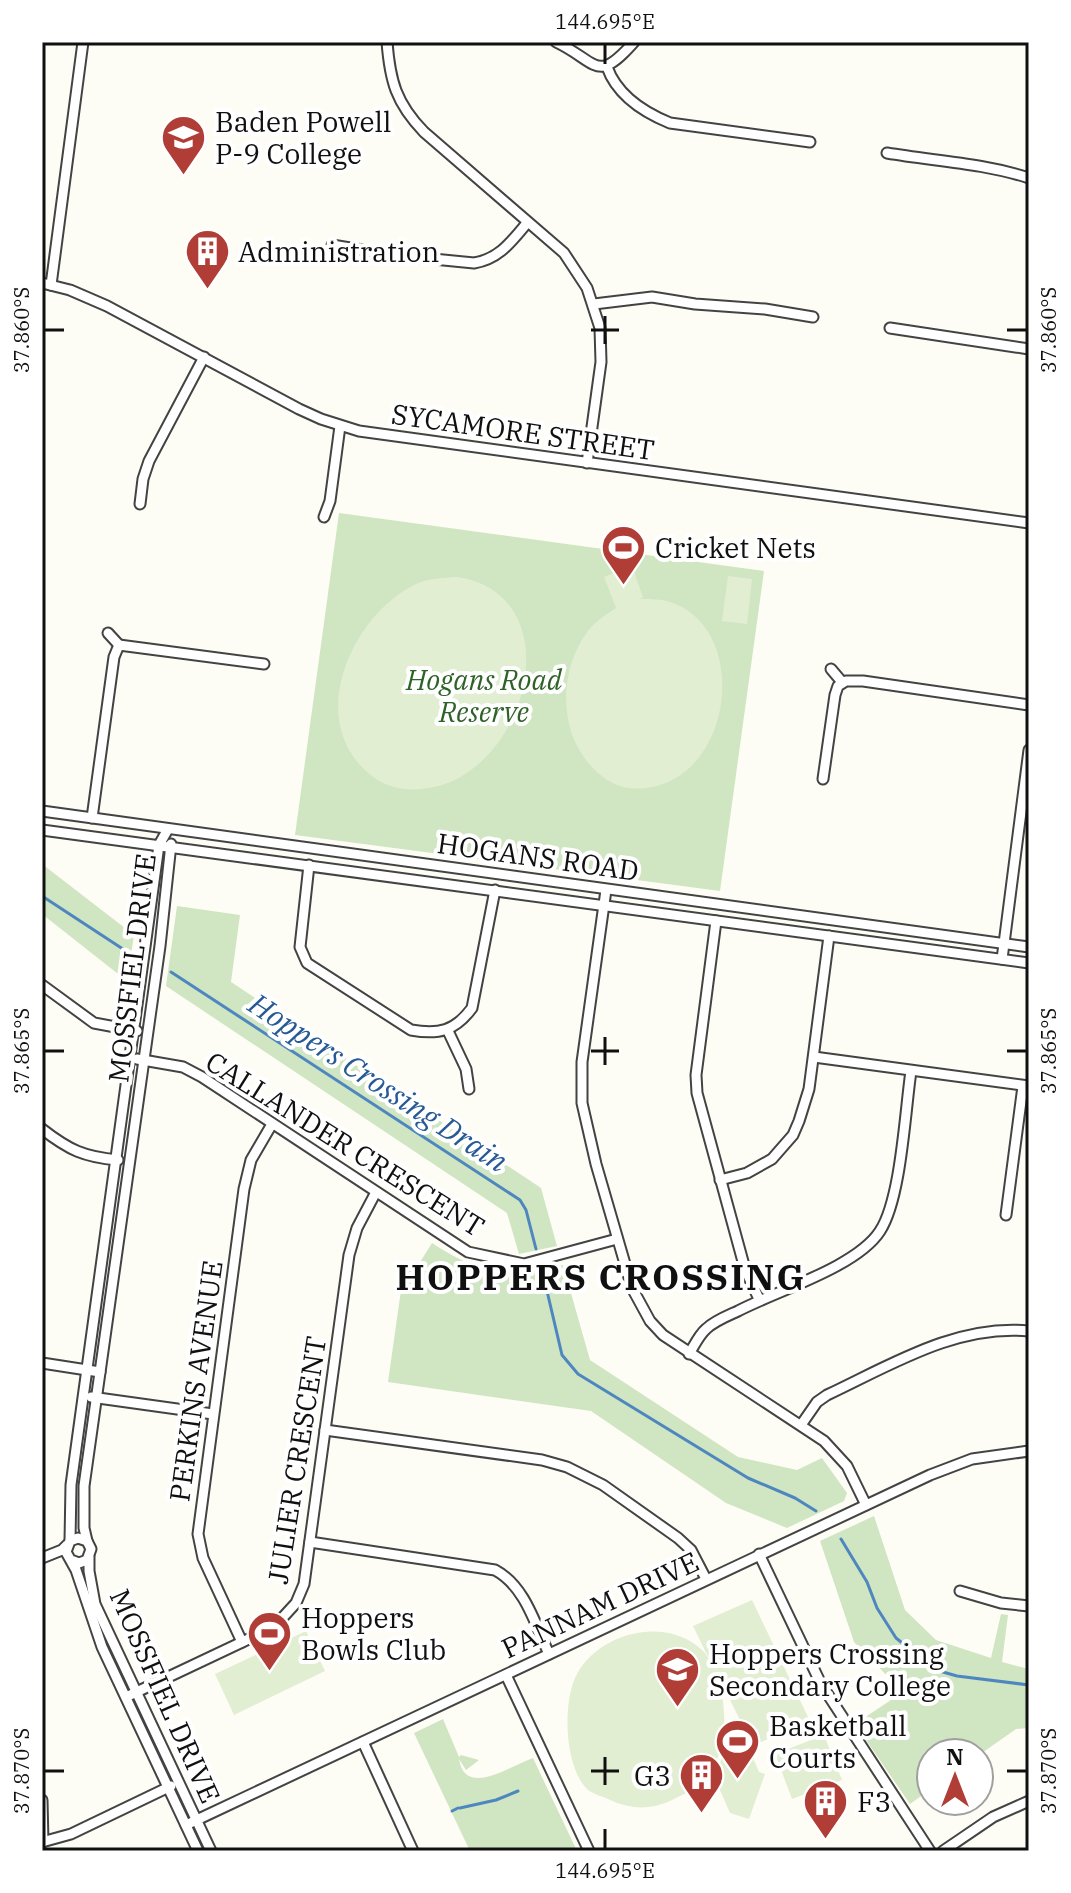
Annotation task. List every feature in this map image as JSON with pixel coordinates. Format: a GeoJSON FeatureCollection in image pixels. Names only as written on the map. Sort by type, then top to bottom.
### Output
{"type":"FeatureCollection","features":[{"type":"Feature","properties":{"kind":"street"},"geometry":{"type":"LineString","coordinates":[[46,284],[83,42]]}},
{"type":"Feature","properties":{"kind":"street"},"geometry":{"type":"LineString","coordinates":[[387,42],[390,75],[409,116],[564,253],[578,271],[594,304],[600,328],[601,362],[587,463]]}},
{"type":"Feature","properties":{"kind":"street"},"geometry":{"type":"LineString","coordinates":[[556,42],[594,65],[607,67],[634,42]]}},
{"type":"Feature","properties":{"kind":"street"},"geometry":{"type":"LineString","coordinates":[[607,67],[619,91],[653,116],[670,123],[810,142]]}},
{"type":"Feature","properties":{"kind":"street"},"geometry":{"type":"LineString","coordinates":[[887,153],[987,167],[1029,178]]}},
{"type":"Feature","properties":{"kind":"street"},"geometry":{"type":"LineString","coordinates":[[332,245],[474,263],[497,255],[527,223]]}},
{"type":"Feature","properties":{"kind":"street","name":"SYCAMORE STREET"},"geometry":{"type":"LineString","coordinates":[[46,284],[107,306],[299,409],[340,426],[374,434],[1029,523]]}},
{"type":"Feature","properties":{"kind":"street"},"geometry":{"type":"LineString","coordinates":[[594,304],[652,297],[813,317]]}},
{"type":"Feature","properties":{"kind":"street"},"geometry":{"type":"LineString","coordinates":[[890,328],[1029,349]]}},
{"type":"Feature","properties":{"kind":"street"},"geometry":{"type":"LineString","coordinates":[[140,504],[149,461],[204,357]]}},
{"type":"Feature","properties":{"kind":"street"},"geometry":{"type":"LineString","coordinates":[[324,517],[330,501],[340,426]]}},
{"type":"Feature","properties":{"kind":"street"},"geometry":{"type":"LineString","coordinates":[[108,633],[119,645],[264,664]]}},
{"type":"Feature","properties":{"kind":"street"},"geometry":{"type":"LineString","coordinates":[[92,818],[114,657],[119,645]]}},
{"type":"Feature","properties":{"kind":"street"},"geometry":{"type":"LineString","coordinates":[[831,669],[842,682]]}},
{"type":"Feature","properties":{"kind":"street"},"geometry":{"type":"LineString","coordinates":[[842,682],[863,681],[1029,705]]}},
{"type":"Feature","properties":{"kind":"street"},"geometry":{"type":"LineString","coordinates":[[823,779],[835,695],[842,682]]}},
{"type":"Feature","properties":{"kind":"street"},"geometry":{"type":"LineString","coordinates":[[1002,959],[1026,792],[1029,750]]}},
{"type":"Feature","properties":{"kind":"street","name":"HOGANS ROAD"},"geometry":{"type":"LineString","coordinates":[[42,811],[1029,947]]}},
{"type":"Feature","properties":{"kind":"street","name":"MOSSFIEL DRIVE"},"geometry":{"type":"LineString","coordinates":[[69,1543],[71,1485],[133,1031],[159,845],[168,829]]}},
{"type":"Feature","properties":{"kind":"street","name":"MOSSFIEL DRIVE"},"geometry":{"type":"LineString","coordinates":[[87,1541],[84,1486],[172,847],[168,829]]}},
{"type":"Feature","properties":{"kind":"street","name":"HOGANS ROAD"},"geometry":{"type":"LineString","coordinates":[[42,830],[1029,963]]}},
{"type":"Feature","properties":{"kind":"street"},"geometry":{"type":"LineString","coordinates":[[309,865],[300,947],[307,963],[411,1030],[430,1034],[448,1031],[462,1021],[472,1008],[495,890]]}},
{"type":"Feature","properties":{"kind":"street"},"geometry":{"type":"LineString","coordinates":[[606,890],[584,1040],[581,1083],[586,1124],[617,1239],[639,1304],[663,1335],[824,1441],[847,1466],[866,1505]]}},
{"type":"Feature","properties":{"kind":"street"},"geometry":{"type":"LineString","coordinates":[[685,898],[689,917]]}},
{"type":"Feature","properties":{"kind":"street"},"geometry":{"type":"LineString","coordinates":[[716,921],[696,1075],[697,1093],[745,1269],[759,1299]]}},
{"type":"Feature","properties":{"kind":"street"},"geometry":{"type":"LineString","coordinates":[[720,1180],[760,1167],[772,1159],[793,1135],[806,1106],[829,936]]}},
{"type":"Feature","properties":{"kind":"street"},"geometry":{"type":"LineString","coordinates":[[42,985],[94,1023],[146,1033]]}},
{"type":"Feature","properties":{"kind":"street"},"geometry":{"type":"LineString","coordinates":[[448,1031],[466,1069],[469,1089]]}},
{"type":"Feature","properties":{"kind":"street"},"geometry":{"type":"LineString","coordinates":[[814,1057],[1026,1086],[1006,1215]]}},
{"type":"Feature","properties":{"kind":"street","name":"CALLANDER CRESCENT"},"geometry":{"type":"LineString","coordinates":[[130,1058],[183,1067],[468,1252],[524,1264],[617,1239]]}},
{"type":"Feature","properties":{"kind":"street"},"geometry":{"type":"LineString","coordinates":[[689,1354],[709,1326],[759,1299],[844,1262],[880,1232],[895,1191],[911,1071]]}},
{"type":"Feature","properties":{"kind":"street","name":"PERKINS AVENUE"},"geometry":{"type":"LineString","coordinates":[[242,1642],[198,1542],[247,1173],[258,1144],[272,1124]]}},
{"type":"Feature","properties":{"kind":"street"},"geometry":{"type":"LineString","coordinates":[[42,1129],[80,1154],[129,1162]]}},
{"type":"Feature","properties":{"kind":"street","name":"JULIER CRESCENT"},"geometry":{"type":"LineString","coordinates":[[126,1697],[274,1627],[296,1603],[304,1584],[349,1255],[357,1228],[376,1192]]}},
{"type":"Feature","properties":{"kind":"street"},"geometry":{"type":"LineString","coordinates":[[801,1425],[817,1402],[827,1395],[924,1350],[970,1333],[1029,1331]]}},
{"type":"Feature","properties":{"kind":"street"},"geometry":{"type":"LineString","coordinates":[[42,1363],[100,1372]]}},
{"type":"Feature","properties":{"kind":"street"},"geometry":{"type":"LineString","coordinates":[[84,1395],[213,1414]]}},
{"type":"Feature","properties":{"kind":"street"},"geometry":{"type":"LineString","coordinates":[[325,1430],[542,1460],[567,1467],[603,1485],[678,1538],[691,1550],[706,1579]]}},
{"type":"Feature","properties":{"kind":"street","name":"PANNAM DRIVE"},"geometry":{"type":"LineString","coordinates":[[186,1825],[961,1462],[1005,1452],[1029,1451]]}},
{"type":"Feature","properties":{"kind":"street"},"geometry":{"type":"LineString","coordinates":[[78,1538],[87,1541],[91,1549],[89,1557],[83,1562],[42,1559],[78,1538]]}},
{"type":"Feature","properties":{"kind":"street"},"geometry":{"type":"LineString","coordinates":[[310,1542],[495,1570],[507,1576],[518,1589],[549,1654]]}},
{"type":"Feature","properties":{"kind":"street"},"geometry":{"type":"LineString","coordinates":[[69,1543],[66,1552],[70,1559]]}},
{"type":"Feature","properties":{"kind":"street"},"geometry":{"type":"LineString","coordinates":[[759,1554],[821,1684],[930,1851]]}},
{"type":"Feature","properties":{"kind":"street","name":"MOSSFIEL DRIVE"},"geometry":{"type":"LineString","coordinates":[[89,1557],[95,1604],[211,1851]]}},
{"type":"Feature","properties":{"kind":"street","name":"MOSSFIEL DRIVE"},"geometry":{"type":"LineString","coordinates":[[70,1559],[102,1647],[198,1851]]}},
{"type":"Feature","properties":{"kind":"street"},"geometry":{"type":"LineString","coordinates":[[960,1591],[1001,1603],[1029,1606]]}},
{"type":"Feature","properties":{"kind":"street"},"geometry":{"type":"LineString","coordinates":[[506,1675],[589,1851]]}},
{"type":"Feature","properties":{"kind":"street"},"geometry":{"type":"LineString","coordinates":[[363,1742],[408,1850]]}},
{"type":"Feature","properties":{"kind":"street"},"geometry":{"type":"LineString","coordinates":[[42,1800],[43,1842],[71,1834],[179,1782]]}},
{"type":"Feature","properties":{"kind":"street"},"geometry":{"type":"LineString","coordinates":[[943,1851],[993,1817],[1029,1801]]}},
{"type":"Feature","properties":{"kind":"green space","name":"Hogans Road Reserve"},"geometry":{"type":"Polygon","coordinates":[[[339,513],[764,571],[720,891],[295,835],[339,513]]]}},
{"type":"Feature","properties":{"kind":"green space"},"geometry":{"type":"Polygon","coordinates":[[[632,566],[643,597],[640,599],[670,602],[696,617],[713,641],[721,670],[721,701],[714,732],[698,758],[676,778],[638,789],[616,785],[592,767],[580,752],[567,716],[566,697],[573,659],[581,641],[592,626],[616,608],[604,577],[632,566]]]}},
{"type":"Feature","properties":{"kind":"green space"},"geometry":{"type":"Polygon","coordinates":[[[728,576],[752,579],[747,624],[722,621],[728,576]]]}},
{"type":"Feature","properties":{"kind":"green space"},"geometry":{"type":"Polygon","coordinates":[[[458,577],[494,591],[516,616],[526,648],[524,684],[512,720],[491,751],[463,775],[429,788],[404,789],[388,785],[367,772],[349,749],[340,724],[339,696],[345,669],[356,642],[373,618],[393,598],[421,582],[458,577]]]}},
{"type":"Feature","properties":{"kind":"green space"},"geometry":{"type":"Polygon","coordinates":[[[42,864],[134,935],[127,981],[42,914],[42,864]]]}},
{"type":"Feature","properties":{"kind":"green space"},"geometry":{"type":"Polygon","coordinates":[[[177,906],[240,915],[231,982],[541,1188],[557,1246],[519,1254],[507,1213],[166,986],[177,906]]]}},
{"type":"Feature","properties":{"kind":"green space"},"geometry":{"type":"Polygon","coordinates":[[[432,1243],[465,1261],[495,1271],[526,1272],[563,1265],[590,1360],[738,1457],[797,1470],[822,1458],[847,1493],[844,1501],[787,1528],[726,1503],[591,1411],[388,1382],[402,1265],[417,1267],[432,1243]]]}},
{"type":"Feature","properties":{"kind":"green space"},"geometry":{"type":"Polygon","coordinates":[[[874,1516],[905,1610],[936,1640],[991,1658],[1001,1614],[1008,1615],[1002,1662],[1029,1669],[1029,1728],[1016,1729],[995,1744],[995,1737],[915,1737],[915,1800],[910,1804],[855,1724],[903,1692],[854,1642],[820,1541],[874,1516]]]}},
{"type":"Feature","properties":{"kind":"green space"},"geometry":{"type":"Polygon","coordinates":[[[752,1600],[809,1719],[753,1746],[721,1682],[723,1738],[713,1773],[707,1781],[666,1803],[650,1807],[626,1806],[588,1790],[574,1766],[568,1717],[572,1686],[588,1659],[618,1639],[636,1633],[654,1632],[672,1634],[689,1641],[704,1652],[713,1667],[693,1626],[752,1600]]]}},
{"type":"Feature","properties":{"kind":"green space","name":"Hoppers Bowls Club"},"geometry":{"type":"Polygon","coordinates":[[[306,1631],[325,1671],[234,1715],[215,1674],[306,1631]]]}},
{"type":"Feature","properties":{"kind":"green space"},"geometry":{"type":"Polygon","coordinates":[[[443,1719],[459,1757],[479,1760],[466,1770],[459,1759],[463,1770],[470,1776],[490,1776],[533,1758],[577,1851],[470,1851],[414,1733],[443,1719]]]}},
{"type":"Feature","properties":{"kind":"green space"},"geometry":{"type":"Polygon","coordinates":[[[824,1735],[842,1780],[792,1799],[775,1754],[824,1735]]]}},
{"type":"Feature","properties":{"kind":"green space","name":"Basketball Courts"},"geometry":{"type":"Polygon","coordinates":[[[727,1743],[750,1751],[759,1772],[765,1774],[749,1819],[730,1813],[720,1790],[711,1788],[727,1743]]]}},
{"type":"Feature","properties":{"kind":"waterway","name":"Hoppers Crossing Drain"},"geometry":{"type":"LineString","coordinates":[[42,896],[129,953]]}},
{"type":"Feature","properties":{"kind":"waterway","name":"Hoppers Crossing Drain"},"geometry":{"type":"LineString","coordinates":[[171,972],[520,1200],[526,1210],[536,1249]]}},
{"type":"Feature","properties":{"kind":"waterway","name":"Hoppers Crossing Drain"},"geometry":{"type":"LineString","coordinates":[[543,1274],[562,1355],[578,1374],[748,1478],[795,1498],[816,1511]]}},
{"type":"Feature","properties":{"kind":"waterway","name":"Hoppers Crossing Drain"},"geometry":{"type":"LineString","coordinates":[[841,1539],[896,1638],[936,1670],[957,1676],[1029,1685]]}},
{"type":"Feature","properties":{"kind":"waterway"},"geometry":{"type":"LineString","coordinates":[[460,1808],[496,1800],[518,1791]]}},
{"type":"Feature","properties":{"kind":"waterway"},"geometry":{"type":"LineString","coordinates":[[452,1811],[458,1808]]}},
{"type":"Feature","properties":{"kind":"place","name":"Baden Powell P-9 College"},"geometry":{"type":"Point","coordinates":[184,177]}},
{"type":"Feature","properties":{"kind":"place","name":"Administration"},"geometry":{"type":"Point","coordinates":[207,291]}},
{"type":"Feature","properties":{"kind":"place","name":"Cricket Nets"},"geometry":{"type":"Point","coordinates":[624,587]}},
{"type":"Feature","properties":{"kind":"place","name":"Hoppers Bowls Club"},"geometry":{"type":"Point","coordinates":[270,1673]}},
{"type":"Feature","properties":{"kind":"place","name":"Hoppers Crossing Secondary College"},"geometry":{"type":"Point","coordinates":[678,1709]}},
{"type":"Feature","properties":{"kind":"place","name":"Basketball Courts"},"geometry":{"type":"Point","coordinates":[738,1781]}},
{"type":"Feature","properties":{"kind":"place","name":"G3"},"geometry":{"type":"Point","coordinates":[702,1815]}},
{"type":"Feature","properties":{"kind":"place","name":"F3"},"geometry":{"type":"Point","coordinates":[826,1841]}},
{"type":"Feature","properties":{"kind":"district","name":"HOPPERS CROSSING"},"geometry":{"type":"Point","coordinates":[601,1277]}}]}
